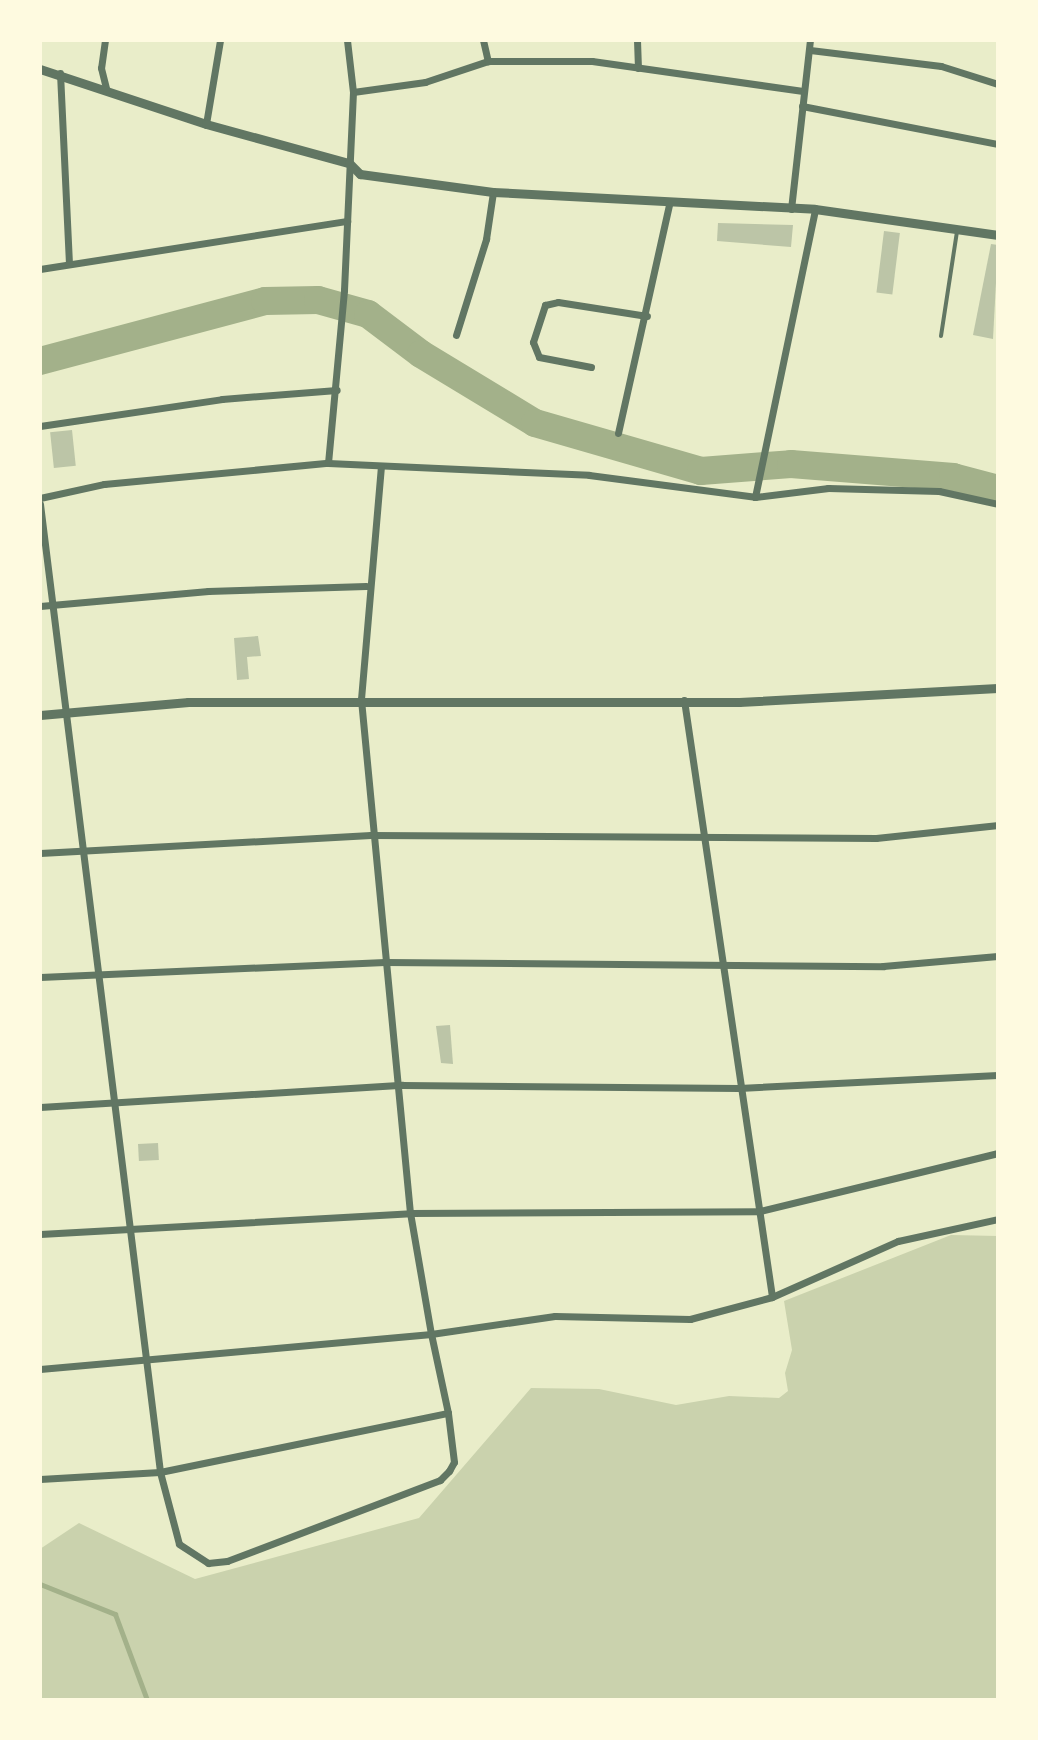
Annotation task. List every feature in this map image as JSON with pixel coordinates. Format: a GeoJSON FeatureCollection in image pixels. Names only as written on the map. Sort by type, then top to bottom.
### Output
{"type":"FeatureCollection","features":[{"type":"Feature","properties":{"kind":"street"},"geometry":{"type":"LineString","coordinates":[[105,40],[101,68],[106,88]]}},
{"type":"Feature","properties":{"kind":"street"},"geometry":{"type":"LineString","coordinates":[[206,124],[220,40]]}},
{"type":"Feature","properties":{"kind":"street"},"geometry":{"type":"LineString","coordinates":[[328,463],[342,321],[353,92],[347,40]]}},
{"type":"Feature","properties":{"kind":"street"},"geometry":{"type":"LineString","coordinates":[[483,40],[488,61]]}},
{"type":"Feature","properties":{"kind":"street"},"geometry":{"type":"LineString","coordinates":[[637,40],[638,68]]}},
{"type":"Feature","properties":{"kind":"street"},"geometry":{"type":"LineString","coordinates":[[791,209],[810,40]]}},
{"type":"Feature","properties":{"kind":"street"},"geometry":{"type":"LineString","coordinates":[[810,50],[941,66],[998,84]]}},
{"type":"Feature","properties":{"kind":"street"},"geometry":{"type":"LineString","coordinates":[[353,92],[425,82],[488,61],[592,61],[803,91]]}},
{"type":"Feature","properties":{"kind":"street"},"geometry":{"type":"LineString","coordinates":[[40,69],[59,71],[206,124],[349,163],[360,174],[493,192],[669,205],[815,209],[998,235]]}},
{"type":"Feature","properties":{"kind":"street"},"geometry":{"type":"LineString","coordinates":[[59,71],[69,264]]}},
{"type":"Feature","properties":{"kind":"street"},"geometry":{"type":"LineString","coordinates":[[802,106],[998,144]]}},
{"type":"Feature","properties":{"kind":"street"},"geometry":{"type":"LineString","coordinates":[[456,335],[486,239],[493,192]]}},
{"type":"Feature","properties":{"kind":"street"},"geometry":{"type":"LineString","coordinates":[[618,433],[620,405],[635,376],[669,205]]}},
{"type":"Feature","properties":{"kind":"street"},"geometry":{"type":"LineString","coordinates":[[755,497],[815,209]]}},
{"type":"Feature","properties":{"kind":"street"},"geometry":{"type":"LineString","coordinates":[[40,269],[347,221]]}},
{"type":"Feature","properties":{"kind":"street"},"geometry":{"type":"LineString","coordinates":[[591,367],[539,357],[533,342],[545,305],[558,302],[647,316]]}},
{"type":"Feature","properties":{"kind":"street"},"geometry":{"type":"LineString","coordinates":[[40,426],[222,399],[337,390]]}},
{"type":"Feature","properties":{"kind":"street"},"geometry":{"type":"LineString","coordinates":[[40,498],[104,484],[328,463],[589,475],[755,497],[828,488],[939,491],[998,504]]}},
{"type":"Feature","properties":{"kind":"street"},"geometry":{"type":"LineString","coordinates":[[40,504],[160,1472],[179,1544],[208,1563],[227,1561],[440,1480],[454,1462],[448,1413],[410,1213],[402,1085],[371,835],[361,699],[366,586],[381,467]]}},
{"type":"Feature","properties":{"kind":"street"},"geometry":{"type":"LineString","coordinates":[[40,606],[208,591],[366,586]]}},
{"type":"Feature","properties":{"kind":"street"},"geometry":{"type":"LineString","coordinates":[[40,715],[188,702],[684,700],[998,688]]}},
{"type":"Feature","properties":{"kind":"street"},"geometry":{"type":"LineString","coordinates":[[684,700],[772,1297]]}},
{"type":"Feature","properties":{"kind":"street"},"geometry":{"type":"LineString","coordinates":[[40,853],[371,835],[876,838],[998,825]]}},
{"type":"Feature","properties":{"kind":"street"},"geometry":{"type":"LineString","coordinates":[[40,977],[98,972],[385,962],[883,966],[998,956]]}},
{"type":"Feature","properties":{"kind":"street"},"geometry":{"type":"LineString","coordinates":[[40,1107],[402,1085],[739,1088],[998,1075]]}},
{"type":"Feature","properties":{"kind":"street"},"geometry":{"type":"LineString","coordinates":[[40,1234],[410,1213],[760,1211],[998,1153]]}},
{"type":"Feature","properties":{"kind":"street"},"geometry":{"type":"LineString","coordinates":[[40,1369],[146,1362],[431,1334],[555,1316],[690,1319],[772,1297],[898,1241],[998,1219]]}},
{"type":"Feature","properties":{"kind":"street"},"geometry":{"type":"LineString","coordinates":[[40,1479],[160,1472],[448,1413]]}},
{"type":"Feature","properties":{"kind":"lane"},"geometry":{"type":"LineString","coordinates":[[941,336],[957,229]]}},
{"type":"Feature","properties":{"kind":"green space"},"geometry":{"type":"Polygon","coordinates":[[[951,1235],[998,1236],[998,1700],[40,1700],[40,1549],[79,1523],[195,1579],[419,1518],[531,1388],[599,1389],[676,1405],[729,1396],[779,1398],[788,1391],[785,1373],[792,1350],[784,1301],[951,1235]]]}},
{"type":"Feature","properties":{"kind":"building"},"geometry":{"type":"Polygon","coordinates":[[[718,223],[793,225],[791,247],[717,241],[718,223]]]}},
{"type":"Feature","properties":{"kind":"building"},"geometry":{"type":"Polygon","coordinates":[[[884,231],[900,233],[892,294],[876,293],[884,231]]]}},
{"type":"Feature","properties":{"kind":"building"},"geometry":{"type":"Polygon","coordinates":[[[991,244],[998,245],[993,339],[973,335],[991,244]]]}},
{"type":"Feature","properties":{"kind":"building"},"geometry":{"type":"Polygon","coordinates":[[[72,430],[76,466],[54,468],[50,432],[72,430]]]}},
{"type":"Feature","properties":{"kind":"building"},"geometry":{"type":"Polygon","coordinates":[[[258,636],[261,656],[247,657],[249,679],[237,680],[234,638],[258,636]]]}},
{"type":"Feature","properties":{"kind":"building"},"geometry":{"type":"Polygon","coordinates":[[[450,1025],[453,1064],[441,1063],[436,1026],[450,1025]]]}},
{"type":"Feature","properties":{"kind":"building"},"geometry":{"type":"Polygon","coordinates":[[[158,1143],[159,1160],[139,1161],[138,1144],[158,1143]]]}},
{"type":"Feature","properties":{"kind":"waterway"},"geometry":{"type":"LineString","coordinates":[[40,361],[265,301],[318,300],[368,314],[421,354],[535,423],[701,471],[791,464],[953,477],[998,489]]}},
{"type":"Feature","properties":{"kind":"waterway"},"geometry":{"type":"LineString","coordinates":[[40,1584],[115,1614],[147,1700]]}}]}
